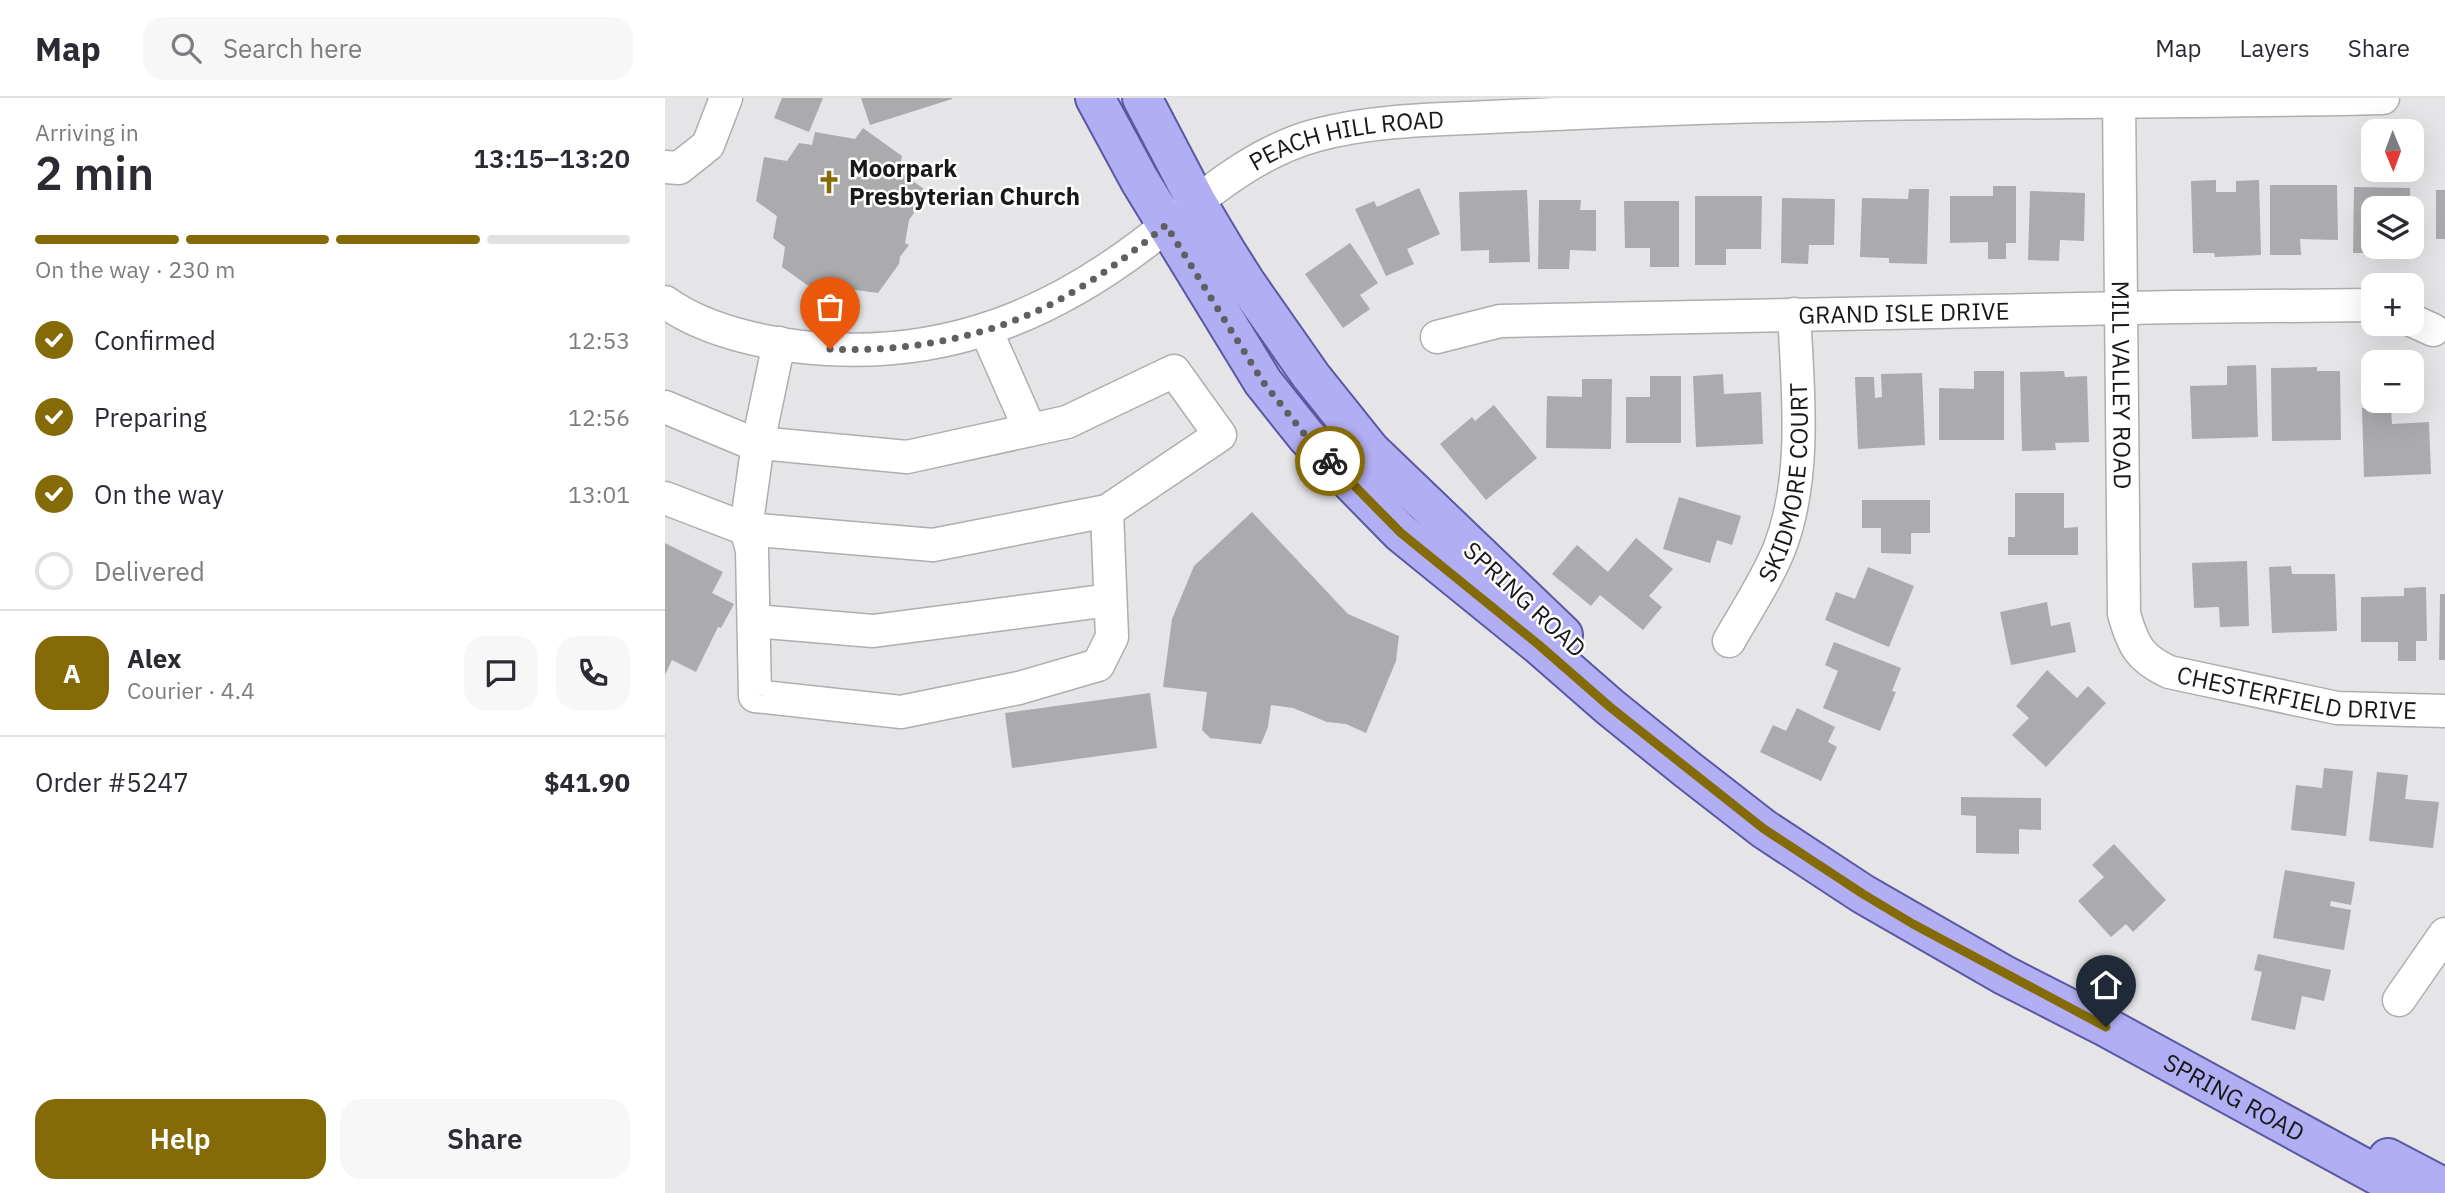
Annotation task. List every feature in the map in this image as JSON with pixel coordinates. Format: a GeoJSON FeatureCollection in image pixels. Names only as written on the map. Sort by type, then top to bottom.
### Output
{"type":"FeatureCollection","features":[{"type":"Feature","properties":{"kind":"main road","name":"SPRING ROAD"},"geometry":{"type":"LineString","coordinates":[[1095,98],[1121,150],[1263,382],[1306,436],[1401,533],[1688,770],[1764,829],[1863,894],[2004,975],[2106,1027],[2410,1193]]}},
{"type":"Feature","properties":{"kind":"main road","name":"SPRING ROAD"},"geometry":{"type":"LineString","coordinates":[[1142,98],[1196,201],[1245,283],[1311,376],[1371,451],[1490,568],[1616,684],[1711,763],[1816,840],[1917,903],[2445,1188]]}},
{"type":"Feature","properties":{"kind":"street"},"geometry":{"type":"LineString","coordinates":[[665,167],[679,168],[708,145],[726,98]]}},
{"type":"Feature","properties":{"kind":"street","name":"PEACH HILL ROAD"},"geometry":{"type":"LineString","coordinates":[[665,302],[676,310],[714,326],[760,341],[852,350],[946,341],[986,330],[1065,297],[1137,248],[1196,201],[1272,152],[1314,135],[1359,126],[1422,120],[1731,106],[2383,98]]}},
{"type":"Feature","properties":{"kind":"street","name":"MILL VALLEY ROAD"},"geometry":{"type":"LineString","coordinates":[[2119,100],[2124,614],[2137,649],[2151,663]]}},
{"type":"Feature","properties":{"kind":"street","name":"GRAND ISLE DRIVE"},"geometry":{"type":"LineString","coordinates":[[1437,337],[1500,321],[2361,305]]}},
{"type":"Feature","properties":{"kind":"street","name":"SKIDMORE COURT"},"geometry":{"type":"LineString","coordinates":[[1729,641],[1779,549],[1790,513],[1796,478],[1798,389],[1794,314]]}},
{"type":"Feature","properties":{"kind":"street"},"geometry":{"type":"LineString","coordinates":[[986,330],[1030,430]]}},
{"type":"Feature","properties":{"kind":"street"},"geometry":{"type":"LineString","coordinates":[[779,343],[758,443],[746,529],[752,550],[755,696],[901,712],[1019,688],[1098,665],[1112,637],[1107,511]]}},
{"type":"Feature","properties":{"kind":"street"},"geometry":{"type":"LineString","coordinates":[[665,407],[749,442],[907,457],[1067,422],[1174,371],[1220,435],[1107,511],[933,545],[746,529],[665,498]]}},
{"type":"Feature","properties":{"kind":"street"},"geometry":{"type":"LineString","coordinates":[[754,621],[873,631],[1110,600]]}},
{"type":"Feature","properties":{"kind":"street","name":"CHESTERFIELD DRIVE"},"geometry":{"type":"LineString","coordinates":[[2151,663],[2169,672],[2337,708],[2445,711]]}},
{"type":"Feature","properties":{"kind":"street"},"geometry":{"type":"LineString","coordinates":[[2399,1000],[2445,934]]}},
{"type":"Feature","properties":{"kind":"building"},"geometry":{"type":"Polygon","coordinates":[[[782,98],[823,98],[809,132],[774,118],[782,98]]]}},
{"type":"Feature","properties":{"kind":"building"},"geometry":{"type":"Polygon","coordinates":[[[861,98],[952,98],[952,99],[870,125],[861,98]]]}},
{"type":"Feature","properties":{"kind":"building"},"geometry":{"type":"Polygon","coordinates":[[[863,128],[902,156],[899,171],[924,189],[921,203],[909,220],[905,243],[909,245],[878,293],[848,289],[844,294],[807,285],[782,267],[785,247],[773,238],[777,216],[756,201],[764,157],[787,161],[799,143],[812,145],[815,132],[855,139],[863,128]]]}},
{"type":"Feature","properties":{"kind":"building"},"geometry":{"type":"Polygon","coordinates":[[[2216,180],[2216,192],[2236,192],[2236,181],[2259,180],[2261,255],[2215,257],[2214,253],[2193,253],[2191,181],[2216,180]]]}},
{"type":"Feature","properties":{"kind":"building"},"geometry":{"type":"Polygon","coordinates":[[[2270,185],[2337,185],[2338,240],[2300,239],[2301,255],[2270,255],[2270,185]]]}},
{"type":"Feature","properties":{"kind":"building"},"geometry":{"type":"Polygon","coordinates":[[[1993,186],[2016,186],[2016,243],[2006,243],[2006,259],[1988,259],[1988,242],[1950,243],[1950,196],[1993,196],[1993,186]]]}},
{"type":"Feature","properties":{"kind":"building"},"geometry":{"type":"Polygon","coordinates":[[[2354,187],[2410,188],[2410,196],[2361,196],[2361,253],[2353,253],[2354,187]]]}},
{"type":"Feature","properties":{"kind":"building"},"geometry":{"type":"Polygon","coordinates":[[[1419,188],[1440,234],[1407,249],[1414,264],[1386,276],[1355,209],[1374,201],[1377,207],[1419,188]]]}},
{"type":"Feature","properties":{"kind":"building"},"geometry":{"type":"Polygon","coordinates":[[[1909,189],[1929,189],[1927,264],[1889,263],[1889,258],[1860,257],[1862,198],[1908,199],[1909,189]]]}},
{"type":"Feature","properties":{"kind":"building"},"geometry":{"type":"Polygon","coordinates":[[[1527,190],[1530,262],[1489,263],[1489,250],[1461,251],[1459,192],[1527,190]]]}},
{"type":"Feature","properties":{"kind":"building"},"geometry":{"type":"Polygon","coordinates":[[[2436,190],[2445,190],[2445,239],[2436,239],[2436,190]]]}},
{"type":"Feature","properties":{"kind":"building"},"geometry":{"type":"Polygon","coordinates":[[[2030,191],[2085,193],[2084,241],[2060,240],[2059,261],[2028,260],[2030,191]]]}},
{"type":"Feature","properties":{"kind":"building"},"geometry":{"type":"Polygon","coordinates":[[[1695,196],[1762,196],[1761,249],[1726,249],[1726,265],[1695,265],[1695,196]]]}},
{"type":"Feature","properties":{"kind":"building"},"geometry":{"type":"Polygon","coordinates":[[[1782,198],[1835,199],[1834,245],[1809,245],[1808,264],[1781,263],[1782,198]]]}},
{"type":"Feature","properties":{"kind":"building"},"geometry":{"type":"Polygon","coordinates":[[[1539,200],[1581,200],[1580,210],[1596,210],[1596,251],[1570,250],[1569,269],[1538,269],[1539,200]]]}},
{"type":"Feature","properties":{"kind":"building"},"geometry":{"type":"Polygon","coordinates":[[[1624,201],[1679,201],[1679,267],[1650,267],[1650,248],[1625,248],[1624,201]]]}},
{"type":"Feature","properties":{"kind":"building"},"geometry":{"type":"Polygon","coordinates":[[[1350,243],[1378,283],[1360,295],[1370,309],[1343,328],[1305,274],[1350,243]]]}},
{"type":"Feature","properties":{"kind":"building"},"geometry":{"type":"Polygon","coordinates":[[[2256,365],[2258,437],[2192,439],[2190,386],[2227,385],[2227,366],[2256,365]]]}},
{"type":"Feature","properties":{"kind":"building"},"geometry":{"type":"Polygon","coordinates":[[[2317,367],[2317,371],[2340,371],[2341,440],[2272,441],[2271,368],[2317,367]]]}},
{"type":"Feature","properties":{"kind":"building"},"geometry":{"type":"Polygon","coordinates":[[[1974,371],[2004,371],[2004,440],[1939,440],[1939,388],[1974,389],[1974,371]]]}},
{"type":"Feature","properties":{"kind":"building"},"geometry":{"type":"Polygon","coordinates":[[[2064,371],[2065,377],[2087,376],[2089,442],[2055,443],[2056,450],[2022,451],[2020,372],[2064,371]]]}},
{"type":"Feature","properties":{"kind":"building"},"geometry":{"type":"Polygon","coordinates":[[[1922,373],[1925,445],[1858,449],[1855,377],[1874,377],[1875,398],[1882,397],[1881,374],[1922,373]]]}},
{"type":"Feature","properties":{"kind":"building"},"geometry":{"type":"Polygon","coordinates":[[[1723,374],[1724,394],[1761,392],[1763,444],[1696,447],[1693,376],[1723,374]]]}},
{"type":"Feature","properties":{"kind":"building"},"geometry":{"type":"Polygon","coordinates":[[[1650,376],[1681,376],[1681,443],[1626,443],[1626,397],[1650,397],[1650,376]]]}},
{"type":"Feature","properties":{"kind":"building"},"geometry":{"type":"Polygon","coordinates":[[[1582,379],[1612,379],[1611,449],[1546,448],[1547,396],[1582,397],[1582,379]]]}},
{"type":"Feature","properties":{"kind":"building"},"geometry":{"type":"Polygon","coordinates":[[[1494,405],[1537,458],[1486,500],[1440,444],[1472,417],[1475,421],[1494,405]]]}},
{"type":"Feature","properties":{"kind":"building"},"geometry":{"type":"Polygon","coordinates":[[[2362,413],[2391,413],[2392,424],[2429,422],[2431,474],[2364,477],[2362,413]]]}},
{"type":"Feature","properties":{"kind":"building"},"geometry":{"type":"Polygon","coordinates":[[[2015,493],[2064,493],[2064,528],[2078,527],[2078,555],[2008,555],[2008,537],[2015,537],[2015,493]]]}},
{"type":"Feature","properties":{"kind":"building"},"geometry":{"type":"Polygon","coordinates":[[[1679,497],[1741,516],[1732,545],[1717,540],[1710,563],[1663,549],[1679,497]]]}},
{"type":"Feature","properties":{"kind":"building"},"geometry":{"type":"Polygon","coordinates":[[[1862,500],[1930,500],[1930,533],[1911,533],[1911,554],[1881,553],[1881,528],[1862,528],[1862,500]]]}},
{"type":"Feature","properties":{"kind":"building"},"geometry":{"type":"Polygon","coordinates":[[[1252,512],[1348,614],[1399,636],[1396,661],[1366,733],[1346,724],[1327,722],[1293,708],[1271,705],[1268,727],[1261,744],[1210,738],[1202,730],[1207,692],[1163,687],[1172,619],[1194,566],[1252,512]]]}},
{"type":"Feature","properties":{"kind":"building"},"geometry":{"type":"Polygon","coordinates":[[[1636,538],[1673,569],[1649,596],[1662,607],[1643,630],[1600,595],[1591,606],[1552,574],[1577,545],[1608,572],[1636,538]]]}},
{"type":"Feature","properties":{"kind":"building"},"geometry":{"type":"Polygon","coordinates":[[[665,543],[723,572],[712,593],[734,604],[721,628],[718,627],[696,672],[672,660],[665,675],[665,543]]]}},
{"type":"Feature","properties":{"kind":"building"},"geometry":{"type":"Polygon","coordinates":[[[2247,561],[2249,626],[2220,627],[2219,607],[2194,608],[2192,563],[2247,561]]]}},
{"type":"Feature","properties":{"kind":"building"},"geometry":{"type":"Polygon","coordinates":[[[2291,566],[2292,574],[2335,574],[2337,631],[2272,633],[2269,567],[2291,566]]]}},
{"type":"Feature","properties":{"kind":"building"},"geometry":{"type":"Polygon","coordinates":[[[1868,567],[1914,586],[1889,647],[1825,620],[1836,592],[1855,599],[1868,567]]]}},
{"type":"Feature","properties":{"kind":"building"},"geometry":{"type":"Polygon","coordinates":[[[2426,587],[2427,641],[2416,641],[2416,661],[2398,661],[2398,642],[2361,642],[2361,597],[2404,596],[2404,588],[2426,587]]]}},
{"type":"Feature","properties":{"kind":"building"},"geometry":{"type":"Polygon","coordinates":[[[2440,594],[2445,594],[2445,660],[2439,660],[2440,594]]]}},
{"type":"Feature","properties":{"kind":"building"},"geometry":{"type":"Polygon","coordinates":[[[2047,602],[2051,626],[2070,622],[2076,652],[2011,665],[2000,612],[2047,602]]]}},
{"type":"Feature","properties":{"kind":"building"},"geometry":{"type":"Polygon","coordinates":[[[1834,642],[1901,668],[1892,691],[1896,692],[1880,731],[1823,708],[1838,671],[1825,665],[1834,642]]]}},
{"type":"Feature","properties":{"kind":"building"},"geometry":{"type":"Polygon","coordinates":[[[2047,670],[2077,698],[2088,686],[2106,703],[2046,767],[2012,735],[2029,718],[2016,706],[2047,670]]]}},
{"type":"Feature","properties":{"kind":"building"},"geometry":{"type":"Polygon","coordinates":[[[1150,693],[1157,748],[1012,768],[1005,713],[1150,693]]]}},
{"type":"Feature","properties":{"kind":"building"},"geometry":{"type":"Polygon","coordinates":[[[1797,708],[1835,727],[1828,742],[1837,747],[1821,781],[1760,752],[1773,725],[1786,731],[1797,708]]]}},
{"type":"Feature","properties":{"kind":"building"},"geometry":{"type":"Polygon","coordinates":[[[2324,768],[2353,771],[2346,836],[2291,830],[2296,785],[2322,788],[2324,768]]]}},
{"type":"Feature","properties":{"kind":"building"},"geometry":{"type":"Polygon","coordinates":[[[2377,772],[2408,775],[2405,799],[2439,802],[2433,848],[2369,841],[2377,772]]]}},
{"type":"Feature","properties":{"kind":"building"},"geometry":{"type":"Polygon","coordinates":[[[1961,797],[2041,798],[2041,830],[2019,829],[2019,854],[1976,853],[1976,816],[1961,815],[1961,797]]]}},
{"type":"Feature","properties":{"kind":"building"},"geometry":{"type":"Polygon","coordinates":[[[2114,844],[2166,900],[2133,932],[2126,924],[2111,937],[2078,901],[2104,877],[2092,865],[2114,844]]]}},
{"type":"Feature","properties":{"kind":"building"},"geometry":{"type":"Polygon","coordinates":[[[2285,870],[2355,882],[2351,905],[2331,901],[2330,906],[2351,910],[2344,950],[2273,938],[2285,870]]]}},
{"type":"Feature","properties":{"kind":"building"},"geometry":{"type":"Polygon","coordinates":[[[2258,954],[2331,970],[2324,1001],[2302,996],[2295,1030],[2251,1020],[2262,972],[2254,970],[2258,954]]]}},
{"type":"Feature","properties":{"kind":"way so far"},"geometry":{"type":"LineString","coordinates":[[830,349],[852,350],[946,341],[986,330],[1065,297],[1166,225],[1263,382],[1306,436],[1330,461]]}},
{"type":"Feature","properties":{"kind":"place","name":"Moorpark Presbyterian Church"},"geometry":{"type":"Point","coordinates":[829,182]}},
{"type":"Feature","properties":{"kind":"route"},"geometry":{"type":"LineString","coordinates":[[1330,461],[1401,533],[1539,645],[1610,707],[1764,829],[1913,924],[2004,975],[2106,1027]]}}]}
